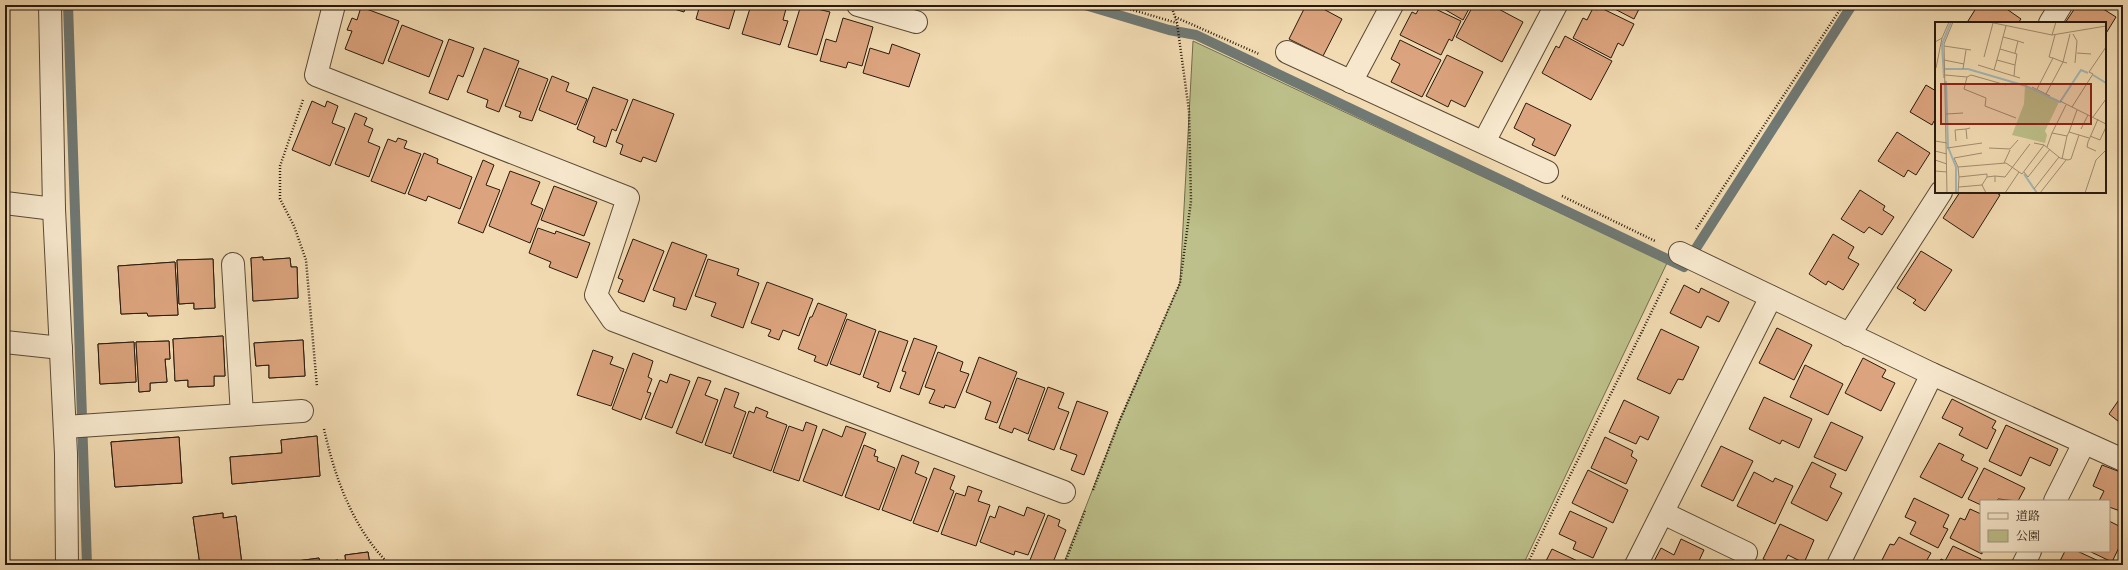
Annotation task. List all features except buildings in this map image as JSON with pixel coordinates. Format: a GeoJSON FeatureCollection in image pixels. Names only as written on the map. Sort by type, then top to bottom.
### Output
{"type":"FeatureCollection","features":[{"type":"Feature","properties":{"kind":"street"},"geometry":{"type":"LineString","coordinates":[[50,5],[54,209],[65,427],[67,565]]}},
{"type":"Feature","properties":{"kind":"street"},"geometry":{"type":"LineString","coordinates":[[334,5],[316,75],[628,198],[596,295],[613,320],[1064,492]]}},
{"type":"Feature","properties":{"kind":"street"},"geometry":{"type":"LineString","coordinates":[[858,5],[916,22]]}},
{"type":"Feature","properties":{"kind":"street"},"geometry":{"type":"LineString","coordinates":[[1351,82],[1392,5]]}},
{"type":"Feature","properties":{"kind":"street"},"geometry":{"type":"LineString","coordinates":[[1484,142],[1556,5]]}},
{"type":"Feature","properties":{"kind":"street"},"geometry":{"type":"LineString","coordinates":[[2051,22],[2061,5]]}},
{"type":"Feature","properties":{"kind":"street"},"geometry":{"type":"LineString","coordinates":[[1287,52],[1547,172]]}},
{"type":"Feature","properties":{"kind":"street"},"geometry":{"type":"LineString","coordinates":[[1849,335],[1940,193]]}},
{"type":"Feature","properties":{"kind":"street"},"geometry":{"type":"LineString","coordinates":[[5,203],[54,209]]}},
{"type":"Feature","properties":{"kind":"street"},"geometry":{"type":"LineString","coordinates":[[1680,253],[1932,374],[2123,460]]}},
{"type":"Feature","properties":{"kind":"street"},"geometry":{"type":"LineString","coordinates":[[233,264],[242,415]]}},
{"type":"Feature","properties":{"kind":"street"},"geometry":{"type":"LineString","coordinates":[[1636,565],[1771,297]]}},
{"type":"Feature","properties":{"kind":"street"},"geometry":{"type":"LineString","coordinates":[[5,342],[61,348]]}},
{"type":"Feature","properties":{"kind":"street"},"geometry":{"type":"LineString","coordinates":[[1838,565],[1932,374]]}},
{"type":"Feature","properties":{"kind":"street"},"geometry":{"type":"LineString","coordinates":[[65,427],[101,426],[302,411]]}},
{"type":"Feature","properties":{"kind":"street"},"geometry":{"type":"LineString","coordinates":[[2056,500],[2084,443]]}},
{"type":"Feature","properties":{"kind":"street"},"geometry":{"type":"LineString","coordinates":[[1663,513],[1746,553]]}},
{"type":"Feature","properties":{"kind":"street"},"geometry":{"type":"LineString","coordinates":[[2023,565],[2030,552]]}},
{"type":"Feature","properties":{"kind":"path"},"geometry":{"type":"LineString","coordinates":[[1116,5],[1177,23]]}},
{"type":"Feature","properties":{"kind":"path"},"geometry":{"type":"LineString","coordinates":[[1092,494],[1119,422],[1180,283],[1191,201],[1189,111],[1177,23],[1171,5]]}},
{"type":"Feature","properties":{"kind":"path"},"geometry":{"type":"LineString","coordinates":[[316,75],[305,91],[280,166],[280,200],[294,226],[306,260],[317,392]]}},
{"type":"Feature","properties":{"kind":"path"},"geometry":{"type":"LineString","coordinates":[[324,426],[336,477],[351,511],[369,542],[390,565]]}},
{"type":"Feature","properties":{"kind":"path"},"geometry":{"type":"LineString","coordinates":[[1064,565],[1086,508]]}},
{"type":"Feature","properties":{"kind":"green space"},"geometry":{"type":"Polygon","coordinates":[[[1193,41],[1667,263],[1523,565],[1063,565],[1119,422],[1180,283],[1193,41]]]}},
{"type":"Feature","properties":{"kind":"waterway"},"geometry":{"type":"LineString","coordinates":[[68,5],[87,565]]}},
{"type":"Feature","properties":{"kind":"waterway"},"geometry":{"type":"LineString","coordinates":[[1085,5],[1169,30],[1196,35],[1684,267],[1852,5]]}}]}
